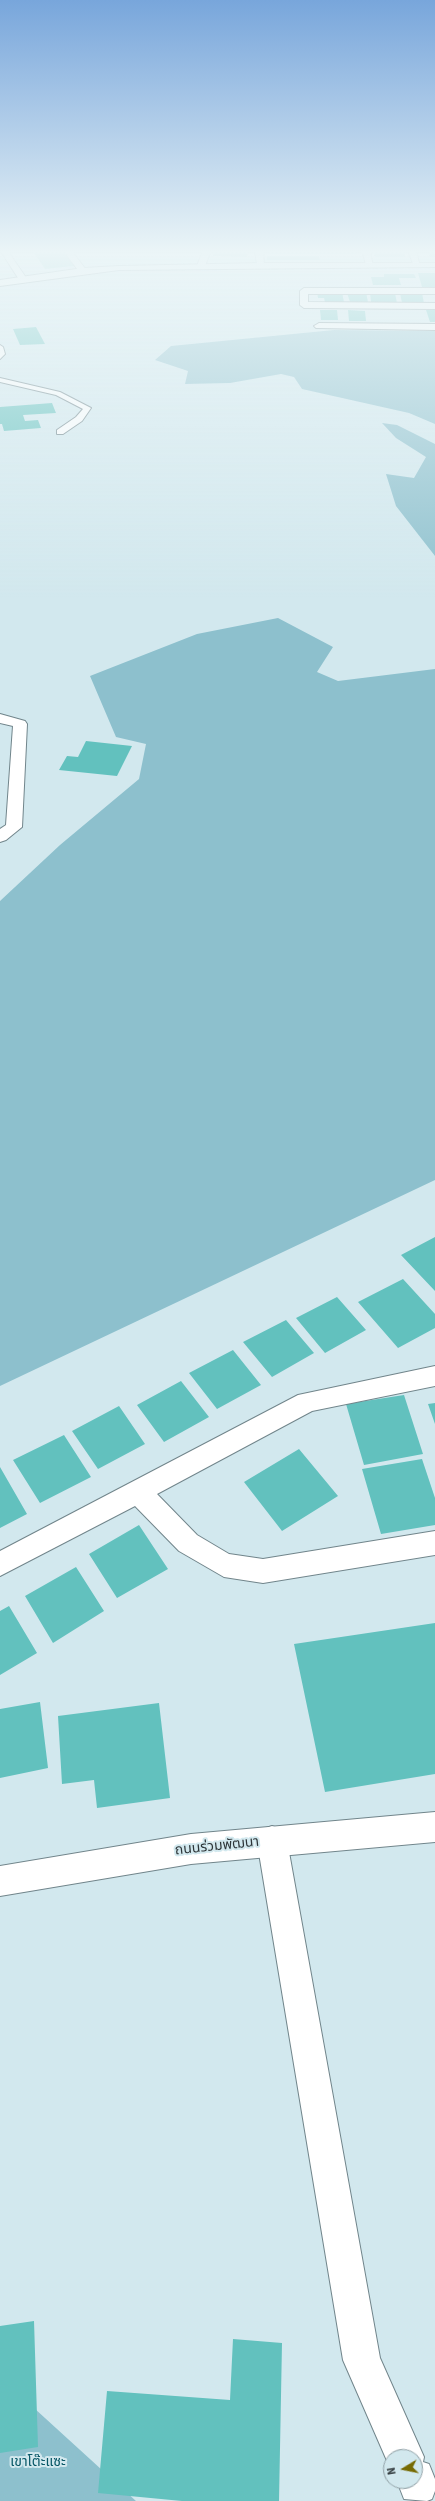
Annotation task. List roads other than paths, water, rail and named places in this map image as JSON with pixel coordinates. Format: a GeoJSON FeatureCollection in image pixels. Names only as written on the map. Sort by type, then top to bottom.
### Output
{"type":"FeatureCollection","features":[{"type":"Feature","properties":{"kind":"street"},"geometry":{"type":"LineString","coordinates":[[0,718],[20,724],[14,828],[0,836]]}},
{"type":"Feature","properties":{"kind":"street"},"geometry":{"type":"LineString","coordinates":[[0,1564],[139,1493],[307,1402],[435,1376]]}},
{"type":"Feature","properties":{"kind":"street"},"geometry":{"type":"LineString","coordinates":[[139,1493],[188,1543],[224,1565],[263,1571],[435,1543]]}},
{"type":"Feature","properties":{"kind":"street","name":"ถนนร่วมพัฒนา"},"geometry":{"type":"LineString","coordinates":[[0,1881],[190,1849],[435,1827]]}},
{"type":"Feature","properties":{"kind":"street"},"geometry":{"type":"LineString","coordinates":[[272,1841],[362,2360],[402,2449]]}},
{"type":"Feature","properties":{"kind":"lane"},"geometry":{"type":"LineString","coordinates":[[0,380],[58,393],[87,408],[79,419],[60,432]]}},
{"type":"Feature","properties":{"kind":"park label","name":"เขาโต๊ะแซะ"},"geometry":{"type":"Point","coordinates":[38,2463]}}]}
